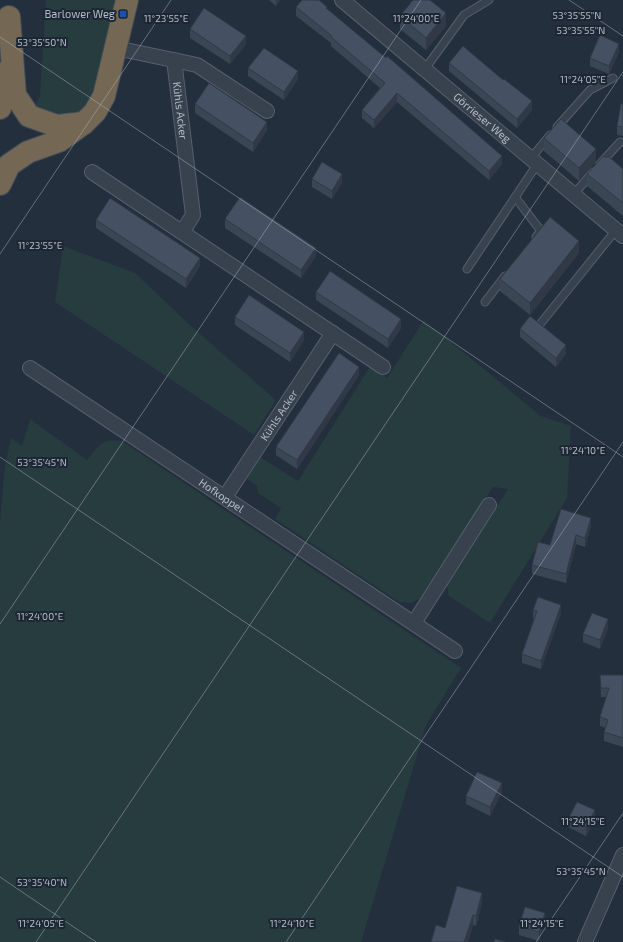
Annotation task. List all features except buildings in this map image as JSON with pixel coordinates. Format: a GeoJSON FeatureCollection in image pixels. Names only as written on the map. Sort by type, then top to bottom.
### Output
{"type":"FeatureCollection","features":[{"type":"Feature","properties":{"kind":"highway"},"geometry":{"type":"LineString","coordinates":[[0,184],[9,165],[28,152],[59,141],[84,123],[96,112],[104,96],[127,0]]}},
{"type":"Feature","properties":{"kind":"highway"},"geometry":{"type":"LineString","coordinates":[[10,8],[14,96],[29,116],[57,126],[84,123]]}},
{"type":"Feature","properties":{"kind":"highway"},"geometry":{"type":"LineString","coordinates":[[0,108],[10,8]]}},
{"type":"Feature","properties":{"kind":"street","name":"Görrieser Weg"},"geometry":{"type":"LineString","coordinates":[[342,0],[620,233]]}},
{"type":"Feature","properties":{"kind":"street"},"geometry":{"type":"LineString","coordinates":[[116,48],[197,65],[266,111]]}},
{"type":"Feature","properties":{"kind":"street","name":"Kühls Acker"},"geometry":{"type":"LineString","coordinates":[[174,60],[193,215],[184,231]]}},
{"type":"Feature","properties":{"kind":"street"},"geometry":{"type":"LineString","coordinates":[[92,172],[184,231],[383,367]]}},
{"type":"Feature","properties":{"kind":"street","name":"Kühls Acker"},"geometry":{"type":"LineString","coordinates":[[225,497],[333,333]]}},
{"type":"Feature","properties":{"kind":"street","name":"Hofkoppel"},"geometry":{"type":"LineString","coordinates":[[30,368],[455,651]]}},
{"type":"Feature","properties":{"kind":"street"},"geometry":{"type":"LineString","coordinates":[[414,623],[489,505]]}},
{"type":"Feature","properties":{"kind":"street"},"geometry":{"type":"LineString","coordinates":[[585,942],[623,855]]}},
{"type":"Feature","properties":{"kind":"lane"},"geometry":{"type":"LineString","coordinates":[[425,69],[464,15],[489,0]]}},
{"type":"Feature","properties":{"kind":"lane"},"geometry":{"type":"LineString","coordinates":[[467,269],[515,197],[534,160],[590,90],[613,78]]}},
{"type":"Feature","properties":{"kind":"lane"},"geometry":{"type":"LineString","coordinates":[[574,194],[620,142]]}},
{"type":"Feature","properties":{"kind":"lane"},"geometry":{"type":"LineString","coordinates":[[515,197],[541,231],[531,243]]}},
{"type":"Feature","properties":{"kind":"lane"},"geometry":{"type":"LineString","coordinates":[[541,322],[620,233]]}},
{"type":"Feature","properties":{"kind":"lane"},"geometry":{"type":"LineString","coordinates":[[485,302],[508,273]]}},
{"type":"Feature","properties":{"kind":"green space"},"geometry":{"type":"Polygon","coordinates":[[[46,0],[127,0],[84,123],[29,116],[40,96],[46,0]]]}},
{"type":"Feature","properties":{"kind":"green space"},"geometry":{"type":"Polygon","coordinates":[[[63,246],[135,273],[192,327],[276,400],[254,435],[55,302],[63,246]]]}},
{"type":"Feature","properties":{"kind":"green space"},"geometry":{"type":"Polygon","coordinates":[[[424,320],[541,416],[571,426],[567,498],[490,623],[449,596],[447,585],[508,489],[493,487],[421,598],[411,603],[399,602],[275,519],[281,508],[258,493],[257,486],[247,479],[260,457],[298,481],[371,365],[387,378],[424,320]]]}},
{"type":"Feature","properties":{"kind":"green space"},"geometry":{"type":"Polygon","coordinates":[[[30,419],[87,460],[101,444],[105,442],[123,442],[461,668],[426,725],[361,942],[0,942],[0,521],[5,466],[11,438],[22,446],[30,419]]]}},
{"type":"Feature","properties":{"kind":"place","name":"Barlower Weg"},"geometry":{"type":"Point","coordinates":[123,14]}}]}
